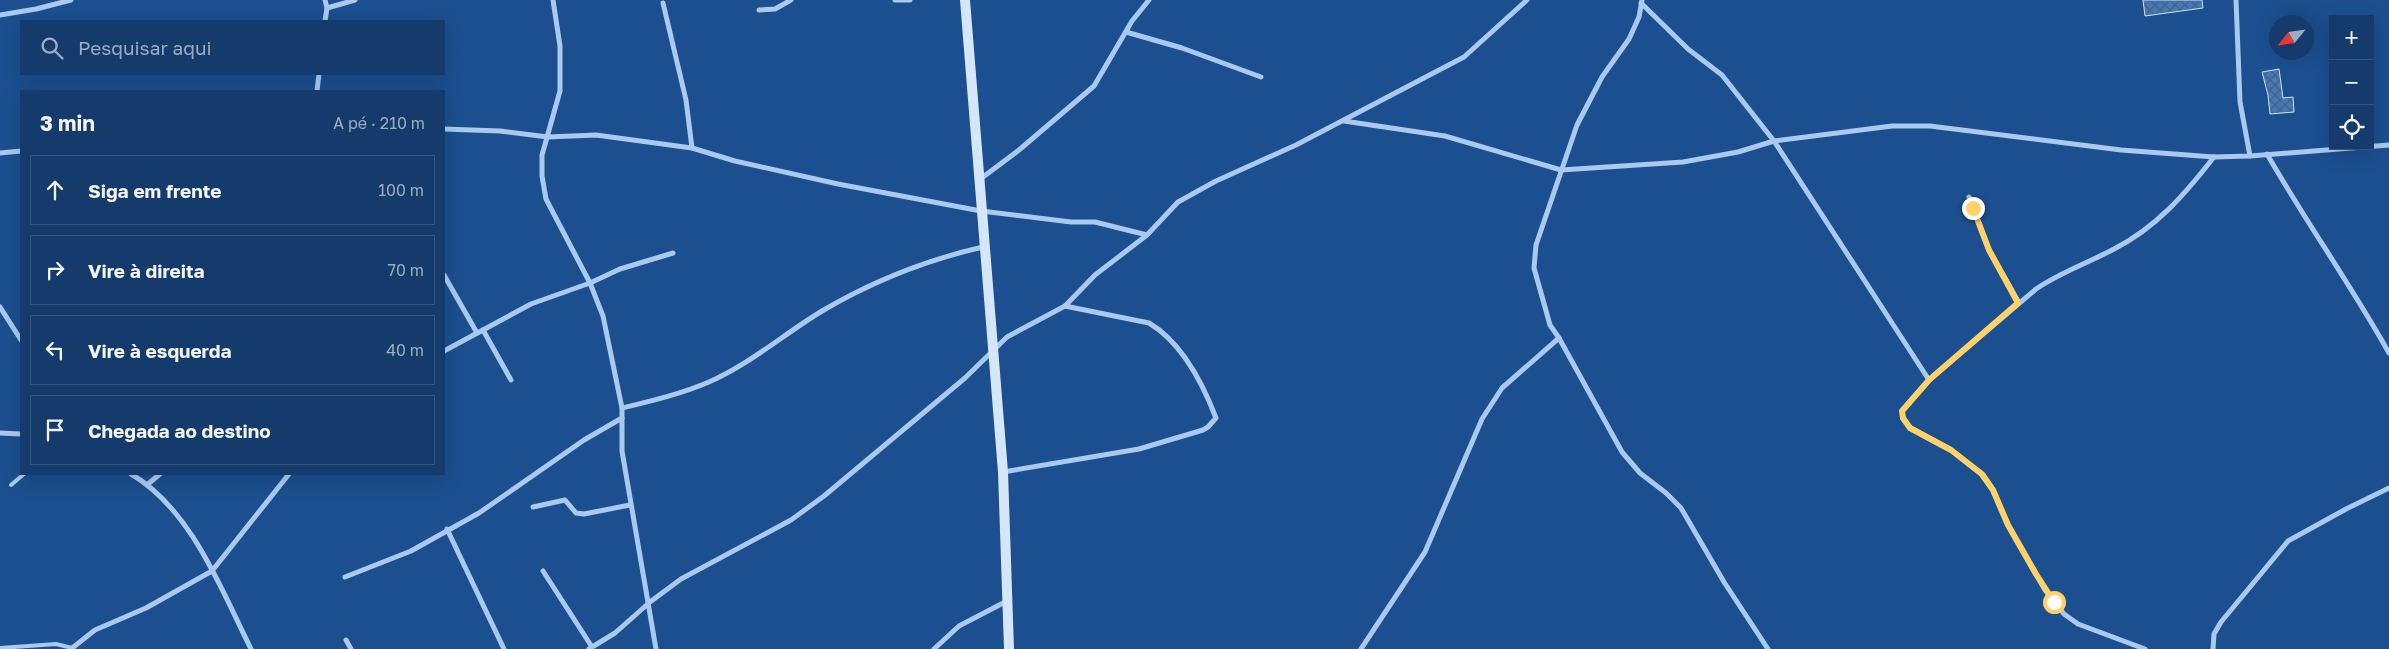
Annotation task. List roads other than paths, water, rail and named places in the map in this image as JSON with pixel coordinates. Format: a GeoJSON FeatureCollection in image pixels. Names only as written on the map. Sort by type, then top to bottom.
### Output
{"type":"FeatureCollection","features":[{"type":"Feature","properties":{"kind":"street"},"geometry":{"type":"LineString","coordinates":[[0,15],[36,9],[71,0]]}},
{"type":"Feature","properties":{"kind":"street"},"geometry":{"type":"LineString","coordinates":[[325,20],[326,0]]}},
{"type":"Feature","properties":{"kind":"street"},"geometry":{"type":"LineString","coordinates":[[327,8],[355,0]]}},
{"type":"Feature","properties":{"kind":"street"},"geometry":{"type":"LineString","coordinates":[[553,0],[560,46],[560,91],[542,155],[542,176],[546,198],[590,283],[603,316],[622,408],[622,451],[630,505],[650,602],[656,649]]}},
{"type":"Feature","properties":{"kind":"street"},"geometry":{"type":"LineString","coordinates":[[759,10],[775,9],[791,0]]}},
{"type":"Feature","properties":{"kind":"street"},"geometry":{"type":"LineString","coordinates":[[895,0],[910,0]]}},
{"type":"Feature","properties":{"kind":"street"},"geometry":{"type":"LineString","coordinates":[[965,0],[983,247],[994,351],[1003,472],[1009,649]]}},
{"type":"Feature","properties":{"kind":"street"},"geometry":{"type":"LineString","coordinates":[[979,180],[1019,150],[1094,86],[1132,21],[1149,0]]}},
{"type":"Feature","properties":{"kind":"street"},"geometry":{"type":"LineString","coordinates":[[543,571],[590,648],[615,633],[650,602],[681,579],[791,520],[855,472],[1017,330],[1065,306],[1095,276],[1147,234],[1178,202],[1196,191],[1344,121],[1464,57],[1526,0]]}},
{"type":"Feature","properties":{"kind":"street"},"geometry":{"type":"LineString","coordinates":[[2236,0],[2240,102],[2250,156]]}},
{"type":"Feature","properties":{"kind":"street"},"geometry":{"type":"LineString","coordinates":[[1641,1],[1688,49],[1722,75],[1774,141],[1929,380]]}},
{"type":"Feature","properties":{"kind":"street"},"geometry":{"type":"LineString","coordinates":[[1641,1],[1639,17],[1629,39],[1602,77],[1577,125],[1536,245],[1534,268],[1550,325],[1622,452],[1640,473],[1682,508],[1724,582],[1768,649]]}},
{"type":"Feature","properties":{"kind":"street"},"geometry":{"type":"LineString","coordinates":[[663,3],[686,100],[692,148]]}},
{"type":"Feature","properties":{"kind":"street"},"geometry":{"type":"LineString","coordinates":[[1126,32],[1182,48],[1261,77]]}},
{"type":"Feature","properties":{"kind":"street"},"geometry":{"type":"LineString","coordinates":[[317,90],[320,75]]}},
{"type":"Feature","properties":{"kind":"street"},"geometry":{"type":"LineString","coordinates":[[1344,121],[1445,136],[1561,170],[1683,162],[1738,152],[1774,141],[1892,126],[1930,126],[2121,150],[2214,157],[2389,145]]}},
{"type":"Feature","properties":{"kind":"street"},"geometry":{"type":"LineString","coordinates":[[445,129],[500,131],[548,137],[596,135],[692,148],[735,161],[838,184],[981,211],[1071,222],[1095,222],[1147,234]]}},
{"type":"Feature","properties":{"kind":"street"},"geometry":{"type":"LineString","coordinates":[[0,153],[20,151]]}},
{"type":"Feature","properties":{"kind":"street"},"geometry":{"type":"LineString","coordinates":[[2267,154],[2298,208],[2360,300],[2389,353]]}},
{"type":"Feature","properties":{"kind":"street"},"geometry":{"type":"LineString","coordinates":[[2145,649],[2078,624],[2064,614],[2045,590],[2008,525],[1993,490],[1982,474],[1951,450],[1910,428],[1902,411],[1929,380],[2018,303],[2054,276],[2114,249],[2153,225],[2178,202],[2214,157]]}},
{"type":"Feature","properties":{"kind":"street"},"geometry":{"type":"LineString","coordinates":[[1969,197],[1989,250],[2018,303]]}},
{"type":"Feature","properties":{"kind":"street"},"geometry":{"type":"LineString","coordinates":[[622,408],[680,393],[710,381],[763,350],[820,312],[885,278],[941,256],[983,247]]}},
{"type":"Feature","properties":{"kind":"street"},"geometry":{"type":"LineString","coordinates":[[445,350],[531,304],[590,283],[620,269],[673,253]]}},
{"type":"Feature","properties":{"kind":"street"},"geometry":{"type":"LineString","coordinates":[[445,277],[477,333]]}},
{"type":"Feature","properties":{"kind":"street"},"geometry":{"type":"LineString","coordinates":[[1003,472],[1139,449],[1202,430],[1208,427],[1216,418],[1207,394],[1190,367],[1168,337],[1159,329],[1149,323],[1065,306]]}},
{"type":"Feature","properties":{"kind":"street"},"geometry":{"type":"LineString","coordinates":[[0,307],[20,338]]}},
{"type":"Feature","properties":{"kind":"street"},"geometry":{"type":"LineString","coordinates":[[483,330],[511,380]]}},
{"type":"Feature","properties":{"kind":"street"},"geometry":{"type":"LineString","coordinates":[[1361,649],[1425,552],[1482,419],[1502,388],[1559,338]]}},
{"type":"Feature","properties":{"kind":"street"},"geometry":{"type":"LineString","coordinates":[[345,577],[411,551],[479,513],[584,440],[622,418]]}},
{"type":"Feature","properties":{"kind":"street"},"geometry":{"type":"LineString","coordinates":[[0,433],[20,434]]}},
{"type":"Feature","properties":{"kind":"street"},"geometry":{"type":"LineString","coordinates":[[133,475],[148,484],[167,502],[212,571],[251,649]]}},
{"type":"Feature","properties":{"kind":"street"},"geometry":{"type":"LineString","coordinates":[[148,484],[159,475]]}},
{"type":"Feature","properties":{"kind":"street"},"geometry":{"type":"LineString","coordinates":[[71,648],[95,630],[146,608],[212,571],[288,475]]}},
{"type":"Feature","properties":{"kind":"street"},"geometry":{"type":"LineString","coordinates":[[2212,649],[2214,634],[2221,622],[2288,542],[2346,508],[2389,488]]}},
{"type":"Feature","properties":{"kind":"street"},"geometry":{"type":"LineString","coordinates":[[533,508],[565,500],[576,513],[584,514],[630,505]]}},
{"type":"Feature","properties":{"kind":"street"},"geometry":{"type":"LineString","coordinates":[[447,530],[504,649]]}},
{"type":"Feature","properties":{"kind":"street"},"geometry":{"type":"LineString","coordinates":[[934,649],[959,626],[1007,601]]}},
{"type":"Feature","properties":{"kind":"street"},"geometry":{"type":"LineString","coordinates":[[346,640],[350,649]]}},
{"type":"Feature","properties":{"kind":"lane"},"geometry":{"type":"LineString","coordinates":[[12,485],[23,475]]}},
{"type":"Feature","properties":{"kind":"lane"},"geometry":{"type":"LineString","coordinates":[[0,648],[47,644],[71,648]]}}]}
